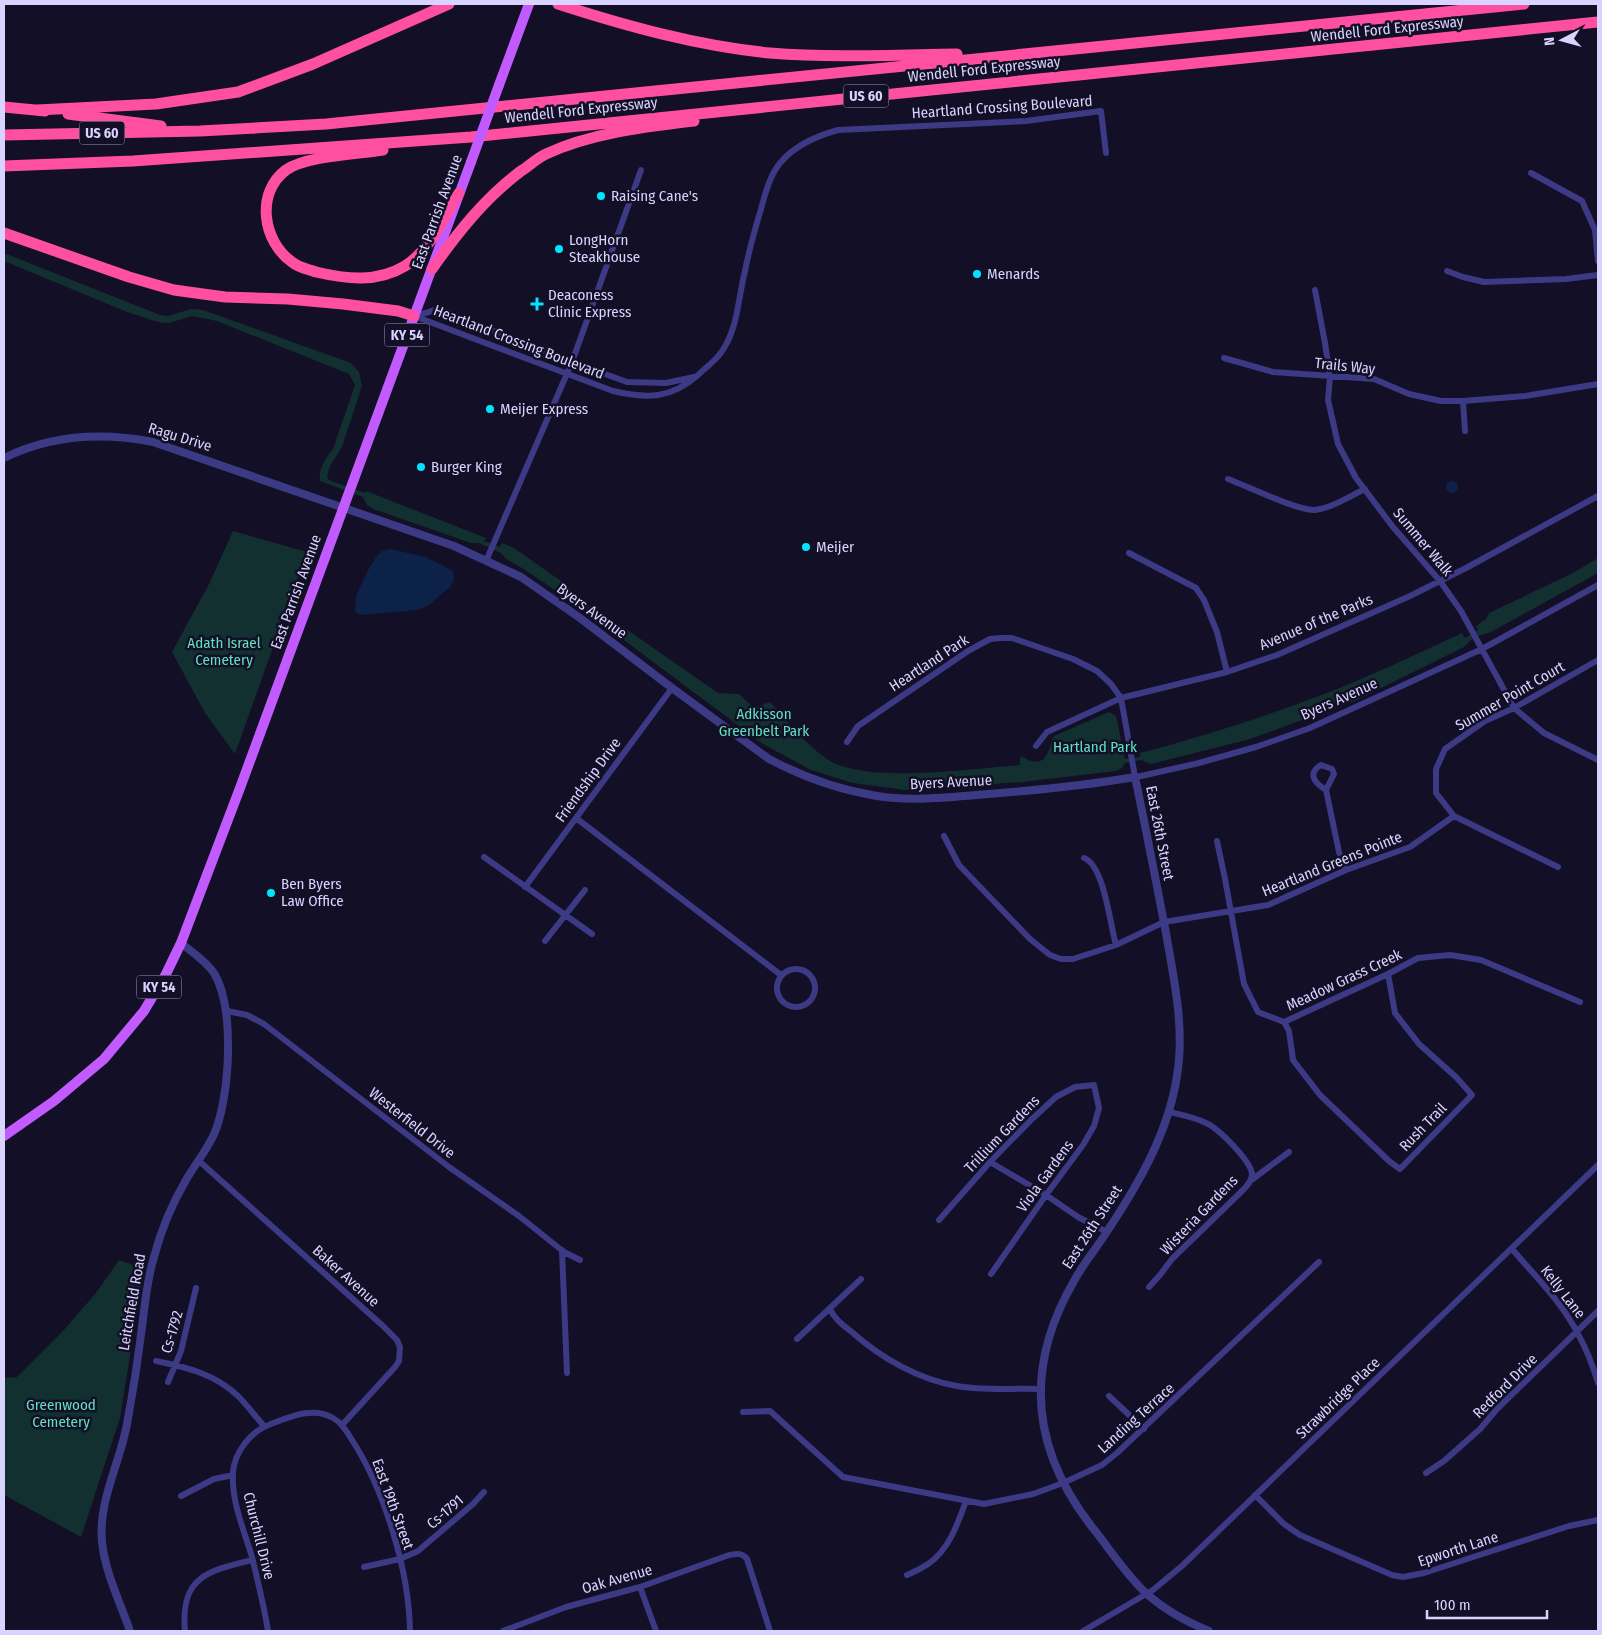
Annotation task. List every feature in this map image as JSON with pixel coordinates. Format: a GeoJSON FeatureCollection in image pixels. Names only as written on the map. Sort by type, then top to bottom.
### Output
{"type":"FeatureCollection","features":[{"type":"Feature","properties":{"kind":"highway"},"geometry":{"type":"LineString","coordinates":[[37,110],[156,104],[238,92],[312,64],[449,4]]}},
{"type":"Feature","properties":{"kind":"highway"},"geometry":{"type":"LineString","coordinates":[[558,4],[665,34],[715,45],[771,53],[856,56],[1053,51]]}},
{"type":"Feature","properties":{"kind":"highway","name":"Wendell Ford Expressway"},"geometry":{"type":"LineString","coordinates":[[200,131],[336,123],[1524,4]]}},
{"type":"Feature","properties":{"kind":"highway","name":"Wendell Ford Expressway"},"geometry":{"type":"LineString","coordinates":[[4,166],[133,161],[471,137],[1598,22]]}},
{"type":"Feature","properties":{"kind":"highway"},"geometry":{"type":"LineString","coordinates":[[432,269],[451,241],[484,202],[500,186],[545,155],[573,144],[606,135],[707,120],[789,104]]}},
{"type":"Feature","properties":{"kind":"highway"},"geometry":{"type":"LineString","coordinates":[[4,107],[200,131]]}},
{"type":"Feature","properties":{"kind":"highway","name":"US 60"},"geometry":{"type":"LineString","coordinates":[[4,135],[200,131]]}},
{"type":"Feature","properties":{"kind":"highway"},"geometry":{"type":"LineString","coordinates":[[459,194],[427,244],[417,256],[405,266],[390,274],[374,278],[332,276],[302,268],[292,263],[280,252],[272,239],[265,212],[268,197],[278,178],[287,170],[301,163],[471,137]]}},
{"type":"Feature","properties":{"kind":"highway"},"geometry":{"type":"LineString","coordinates":[[4,233],[129,278],[174,290],[225,297],[288,299],[343,304],[398,311],[414,316]]}},
{"type":"Feature","properties":{"kind":"main road","name":"East Parrish Avenue"},"geometry":{"type":"LineString","coordinates":[[4,1136],[72,1088],[118,1044],[156,993],[181,943],[530,4]]}},
{"type":"Feature","properties":{"kind":"street","name":"Heartland Crossing Boulevard"},"geometry":{"type":"LineString","coordinates":[[414,316],[566,375],[613,391],[649,396],[670,393],[689,383],[720,354],[728,340],[734,322],[757,220],[766,191],[780,164],[799,146],[817,136],[838,130],[1026,121],[1100,112],[1106,153]]}},
{"type":"Feature","properties":{"kind":"street"},"geometry":{"type":"LineString","coordinates":[[486,560],[572,362],[641,170]]}},
{"type":"Feature","properties":{"kind":"street"},"geometry":{"type":"LineString","coordinates":[[1531,173],[1582,201],[1595,230],[1598,261]]}},
{"type":"Feature","properties":{"kind":"street"},"geometry":{"type":"LineString","coordinates":[[1447,270],[1463,278],[1484,282],[1598,275]]}},
{"type":"Feature","properties":{"kind":"street","name":"Summer Walk"},"geometry":{"type":"LineString","coordinates":[[1316,290],[1330,377],[1328,400],[1336,439],[1351,470],[1393,527],[1440,581],[1461,611],[1514,708],[1544,733],[1598,760]]}},
{"type":"Feature","properties":{"kind":"street","name":"Heartland Crossing Boulevard"},"geometry":{"type":"LineString","coordinates":[[414,316],[439,310],[627,382],[666,383],[696,377]]}},
{"type":"Feature","properties":{"kind":"street","name":"Trails Way"},"geometry":{"type":"LineString","coordinates":[[1224,358],[1273,372],[1374,380],[1409,394],[1441,400],[1463,401],[1525,396],[1598,384]]}},
{"type":"Feature","properties":{"kind":"street"},"geometry":{"type":"LineString","coordinates":[[1463,401],[1465,431]]}},
{"type":"Feature","properties":{"kind":"street","name":"Ragu Drive"},"geometry":{"type":"LineString","coordinates":[[4,458],[34,445],[74,437],[94,435],[134,438],[153,442],[343,507]]}},
{"type":"Feature","properties":{"kind":"street"},"geometry":{"type":"LineString","coordinates":[[1228,479],[1296,506],[1313,510],[1325,508],[1365,489]]}},
{"type":"Feature","properties":{"kind":"street","name":"Avenue of the Parks"},"geometry":{"type":"LineString","coordinates":[[1036,746],[1047,732],[1122,698],[1227,672],[1277,654],[1410,596],[1466,568],[1598,496]]}},
{"type":"Feature","properties":{"kind":"street","name":"Byers Avenue"},"geometry":{"type":"LineString","coordinates":[[343,507],[454,546],[522,577],[769,759],[786,768],[822,783],[860,793],[899,798],[940,798],[1043,790],[1135,777],[1198,764],[1256,747],[1310,728],[1482,649],[1598,585]]}},
{"type":"Feature","properties":{"kind":"street"},"geometry":{"type":"LineString","coordinates":[[1129,553],[1196,588],[1204,600],[1217,632],[1227,672]]}},
{"type":"Feature","properties":{"kind":"street","name":"Heartland Park"},"geometry":{"type":"LineString","coordinates":[[847,742],[858,726],[951,662],[990,640],[1000,638],[1012,638],[1082,663],[1097,671],[1122,698]]}},
{"type":"Feature","properties":{"kind":"street","name":"Summer Point Court"},"geometry":{"type":"LineString","coordinates":[[1558,867],[1454,816],[1436,793],[1436,769],[1445,749],[1485,721],[1514,708],[1598,660]]}},
{"type":"Feature","properties":{"kind":"street","name":"Friendship Drive"},"geometry":{"type":"LineString","coordinates":[[525,887],[672,688]]}},
{"type":"Feature","properties":{"kind":"street"},"geometry":{"type":"LineString","coordinates":[[1122,698],[1135,777]]}},
{"type":"Feature","properties":{"kind":"street","name":"East 26th Street"},"geometry":{"type":"LineString","coordinates":[[1135,777],[1164,922],[1180,1020],[1179,1060],[1169,1112],[1162,1133],[1145,1170],[1107,1232],[1075,1279],[1056,1313],[1045,1351],[1040,1399],[1049,1448],[1063,1483],[1086,1518],[1146,1594],[1177,1616],[1209,1631]]}},
{"type":"Feature","properties":{"kind":"street"},"geometry":{"type":"LineString","coordinates":[[1326,790],[1339,852],[1346,870]]}},
{"type":"Feature","properties":{"kind":"street","name":"Heartland Greens Pointe"},"geometry":{"type":"LineString","coordinates":[[944,836],[959,864],[1031,940],[1050,955],[1061,959],[1073,959],[1116,945],[1164,922],[1268,905],[1346,870],[1410,847],[1454,816]]}},
{"type":"Feature","properties":{"kind":"street"},"geometry":{"type":"LineString","coordinates":[[576,818],[781,975]]}},
{"type":"Feature","properties":{"kind":"street","name":"Meadow Grass Creek"},"geometry":{"type":"LineString","coordinates":[[1217,841],[1244,984],[1258,1012],[1284,1022],[1388,974],[1418,958],[1450,955],[1481,960],[1580,1002]]}},
{"type":"Feature","properties":{"kind":"street"},"geometry":{"type":"LineString","coordinates":[[484,857],[592,934]]}},
{"type":"Feature","properties":{"kind":"street"},"geometry":{"type":"LineString","coordinates":[[1084,858],[1090,860],[1098,874],[1116,945]]}},
{"type":"Feature","properties":{"kind":"street"},"geometry":{"type":"LineString","coordinates":[[545,941],[585,890]]}},
{"type":"Feature","properties":{"kind":"street","name":"Leitchfield Road"},"geometry":{"type":"LineString","coordinates":[[130,1631],[104,1557],[102,1542],[103,1514],[126,1427],[154,1258],[170,1212],[214,1134],[227,1083],[227,1011],[222,989],[213,972],[202,960],[181,943]]}},
{"type":"Feature","properties":{"kind":"street"},"geometry":{"type":"LineString","coordinates":[[798,969],[810,974],[815,992],[808,1003],[796,1008],[784,1004],[777,994],[776,987],[781,975],[786,971],[798,969]]}},
{"type":"Feature","properties":{"kind":"street","name":"Rush Trail"},"geometry":{"type":"LineString","coordinates":[[1284,1022],[1288,1031],[1293,1060],[1320,1095],[1389,1161],[1400,1169],[1472,1095],[1456,1077],[1419,1044],[1395,1013],[1388,974]]}},
{"type":"Feature","properties":{"kind":"street","name":"Westerfield Drive"},"geometry":{"type":"LineString","coordinates":[[227,1011],[247,1014],[264,1024],[449,1167],[519,1216],[562,1250],[580,1260]]}},
{"type":"Feature","properties":{"kind":"street","name":"Trillium Gardens"},"geometry":{"type":"LineString","coordinates":[[939,1220],[990,1162],[1056,1097],[1075,1087],[1094,1085]]}},
{"type":"Feature","properties":{"kind":"street","name":"Viola Gardens"},"geometry":{"type":"LineString","coordinates":[[990,1274],[1083,1145],[1094,1126],[1099,1108],[1094,1085]]}},
{"type":"Feature","properties":{"kind":"street","name":"Wisteria Gardens"},"geometry":{"type":"LineString","coordinates":[[1149,1287],[1160,1276],[1172,1259],[1250,1182],[1252,1173],[1251,1168],[1239,1152],[1220,1131],[1207,1123],[1169,1112]]}},
{"type":"Feature","properties":{"kind":"street"},"geometry":{"type":"LineString","coordinates":[[1250,1182],[1290,1152]]}},
{"type":"Feature","properties":{"kind":"street","name":"Baker Avenue"},"geometry":{"type":"LineString","coordinates":[[198,1160],[397,1340],[401,1354],[395,1367],[342,1425]]}},
{"type":"Feature","properties":{"kind":"street"},"geometry":{"type":"LineString","coordinates":[[990,1162],[1046,1194],[1078,1217],[1107,1232]]}},
{"type":"Feature","properties":{"kind":"street","name":"Strawbridge Place"},"geometry":{"type":"LineString","coordinates":[[1083,1631],[1146,1594],[1183,1565],[1598,1165]]}},
{"type":"Feature","properties":{"kind":"street","name":"Kelly Lane"},"geometry":{"type":"LineString","coordinates":[[1512,1249],[1556,1302],[1577,1332],[1589,1356],[1598,1383]]}},
{"type":"Feature","properties":{"kind":"street"},"geometry":{"type":"LineString","coordinates":[[562,1250],[567,1373]]}},
{"type":"Feature","properties":{"kind":"street","name":"Landing Terrace"},"geometry":{"type":"LineString","coordinates":[[743,1412],[770,1410],[843,1477],[984,1504],[1033,1494],[1063,1483],[1102,1464],[1117,1453],[1319,1262]]}},
{"type":"Feature","properties":{"kind":"street"},"geometry":{"type":"LineString","coordinates":[[797,1339],[861,1279]]}},
{"type":"Feature","properties":{"kind":"street","name":"Cs-1792"},"geometry":{"type":"LineString","coordinates":[[168,1382],[181,1351],[196,1288]]}},
{"type":"Feature","properties":{"kind":"street"},"geometry":{"type":"LineString","coordinates":[[830,1309],[834,1318],[873,1350],[902,1366],[932,1379],[956,1386],[1041,1389]]}},
{"type":"Feature","properties":{"kind":"street","name":"Redford Drive"},"geometry":{"type":"LineString","coordinates":[[1426,1473],[1444,1462],[1480,1429],[1497,1409],[1598,1311]]}},
{"type":"Feature","properties":{"kind":"street"},"geometry":{"type":"LineString","coordinates":[[156,1361],[197,1370],[223,1383],[238,1396],[264,1426],[294,1416],[313,1413],[329,1416],[342,1425]]}},
{"type":"Feature","properties":{"kind":"street"},"geometry":{"type":"LineString","coordinates":[[1110,1396],[1144,1429]]}},
{"type":"Feature","properties":{"kind":"street","name":"East 19th Street"},"geometry":{"type":"LineString","coordinates":[[342,1425],[359,1451],[388,1519],[400,1558],[410,1631]]}},
{"type":"Feature","properties":{"kind":"street","name":"Churchill Drive"},"geometry":{"type":"LineString","coordinates":[[264,1426],[253,1434],[240,1450],[233,1475],[236,1503],[263,1602],[268,1631]]}},
{"type":"Feature","properties":{"kind":"street"},"geometry":{"type":"LineString","coordinates":[[181,1496],[214,1479],[233,1475]]}},
{"type":"Feature","properties":{"kind":"street","name":"Cs-1791"},"geometry":{"type":"LineString","coordinates":[[364,1567],[400,1558],[418,1551],[484,1492]]}},
{"type":"Feature","properties":{"kind":"street","name":"Epworth Lane"},"geometry":{"type":"LineString","coordinates":[[1255,1495],[1284,1524],[1300,1535],[1382,1572],[1403,1577],[1424,1573],[1569,1526],[1598,1520]]}},
{"type":"Feature","properties":{"kind":"street"},"geometry":{"type":"LineString","coordinates":[[907,1575],[929,1564],[946,1545],[957,1526],[966,1500]]}},
{"type":"Feature","properties":{"kind":"street","name":"Oak Avenue"},"geometry":{"type":"LineString","coordinates":[[504,1631],[566,1607],[640,1587],[739,1553],[747,1559],[770,1631]]}},
{"type":"Feature","properties":{"kind":"street"},"geometry":{"type":"LineString","coordinates":[[185,1631],[184,1608],[186,1600],[200,1579],[218,1568],[252,1560]]}},
{"type":"Feature","properties":{"kind":"street"},"geometry":{"type":"LineString","coordinates":[[640,1587],[656,1631]]}},
{"type":"Feature","properties":{"kind":"green space","name":"Adkisson Greenbelt Park"},"geometry":{"type":"Polygon","coordinates":[[[4,253],[160,315],[168,316],[191,309],[203,310],[351,363],[359,372],[362,386],[342,447],[330,466],[327,476],[329,480],[365,493],[366,491],[486,538],[484,541],[500,547],[502,543],[514,548],[568,586],[581,602],[598,614],[599,610],[718,693],[739,694],[754,708],[770,702],[811,746],[827,759],[844,767],[867,771],[921,773],[1020,765],[1020,757],[1032,761],[1042,760],[1054,736],[1109,712],[1116,716],[1125,759],[1140,757],[1140,753],[1226,728],[1330,692],[1462,633],[1465,638],[1478,630],[1476,626],[1486,619],[1489,613],[1573,573],[1598,558],[1598,573],[1491,632],[1473,639],[1464,647],[1357,700],[1250,739],[1151,764],[1141,760],[1125,763],[1122,768],[1116,771],[1022,782],[905,790],[853,783],[811,770],[763,744],[573,602],[505,558],[501,553],[479,543],[471,543],[376,510],[367,505],[363,497],[320,481],[321,468],[333,449],[355,385],[349,374],[217,321],[192,316],[169,323],[158,322],[127,312],[4,261],[4,253]]]}},
{"type":"Feature","properties":{"kind":"green space","name":"Adath Israel Cemetery"},"geometry":{"type":"Polygon","coordinates":[[[233,531],[307,552],[235,754],[205,713],[172,652],[209,584],[233,531]]]}},
{"type":"Feature","properties":{"kind":"green space","name":"Greenwood Cemetery"},"geometry":{"type":"Polygon","coordinates":[[[119,1260],[144,1269],[120,1418],[81,1537],[4,1495],[4,1378],[17,1377],[62,1332],[96,1293],[119,1260]]]}},
{"type":"Feature","properties":{"kind":"water"},"geometry":{"type":"Polygon","coordinates":[[[1450,481],[1454,481],[1458,487],[1454,493],[1450,493],[1446,489],[1446,485],[1450,481]]]}},
{"type":"Feature","properties":{"kind":"water"},"geometry":{"type":"Polygon","coordinates":[[[390,549],[426,557],[453,571],[454,580],[450,587],[429,605],[417,610],[360,615],[355,611],[356,596],[376,557],[382,551],[390,549]]]}},
{"type":"Feature","properties":{"kind":"place","name":"Raising Cane's"},"geometry":{"type":"Point","coordinates":[601,196]}},
{"type":"Feature","properties":{"kind":"place","name":"LongHorn Steakhouse"},"geometry":{"type":"Point","coordinates":[559,249]}},
{"type":"Feature","properties":{"kind":"place","name":"Menards"},"geometry":{"type":"Point","coordinates":[977,274]}},
{"type":"Feature","properties":{"kind":"place","name":"Deaconess Clinic Express"},"geometry":{"type":"Point","coordinates":[537,304]}},
{"type":"Feature","properties":{"kind":"place","name":"Meijer Express"},"geometry":{"type":"Point","coordinates":[490,409]}},
{"type":"Feature","properties":{"kind":"place","name":"Burger King"},"geometry":{"type":"Point","coordinates":[421,467]}},
{"type":"Feature","properties":{"kind":"place","name":"Meijer"},"geometry":{"type":"Point","coordinates":[806,547]}},
{"type":"Feature","properties":{"kind":"place","name":"Ben Byers Law Office"},"geometry":{"type":"Point","coordinates":[271,893]}},
{"type":"Feature","properties":{"kind":"park label","name":"Hartland Park"},"geometry":{"type":"Point","coordinates":[1095,747]}}]}
